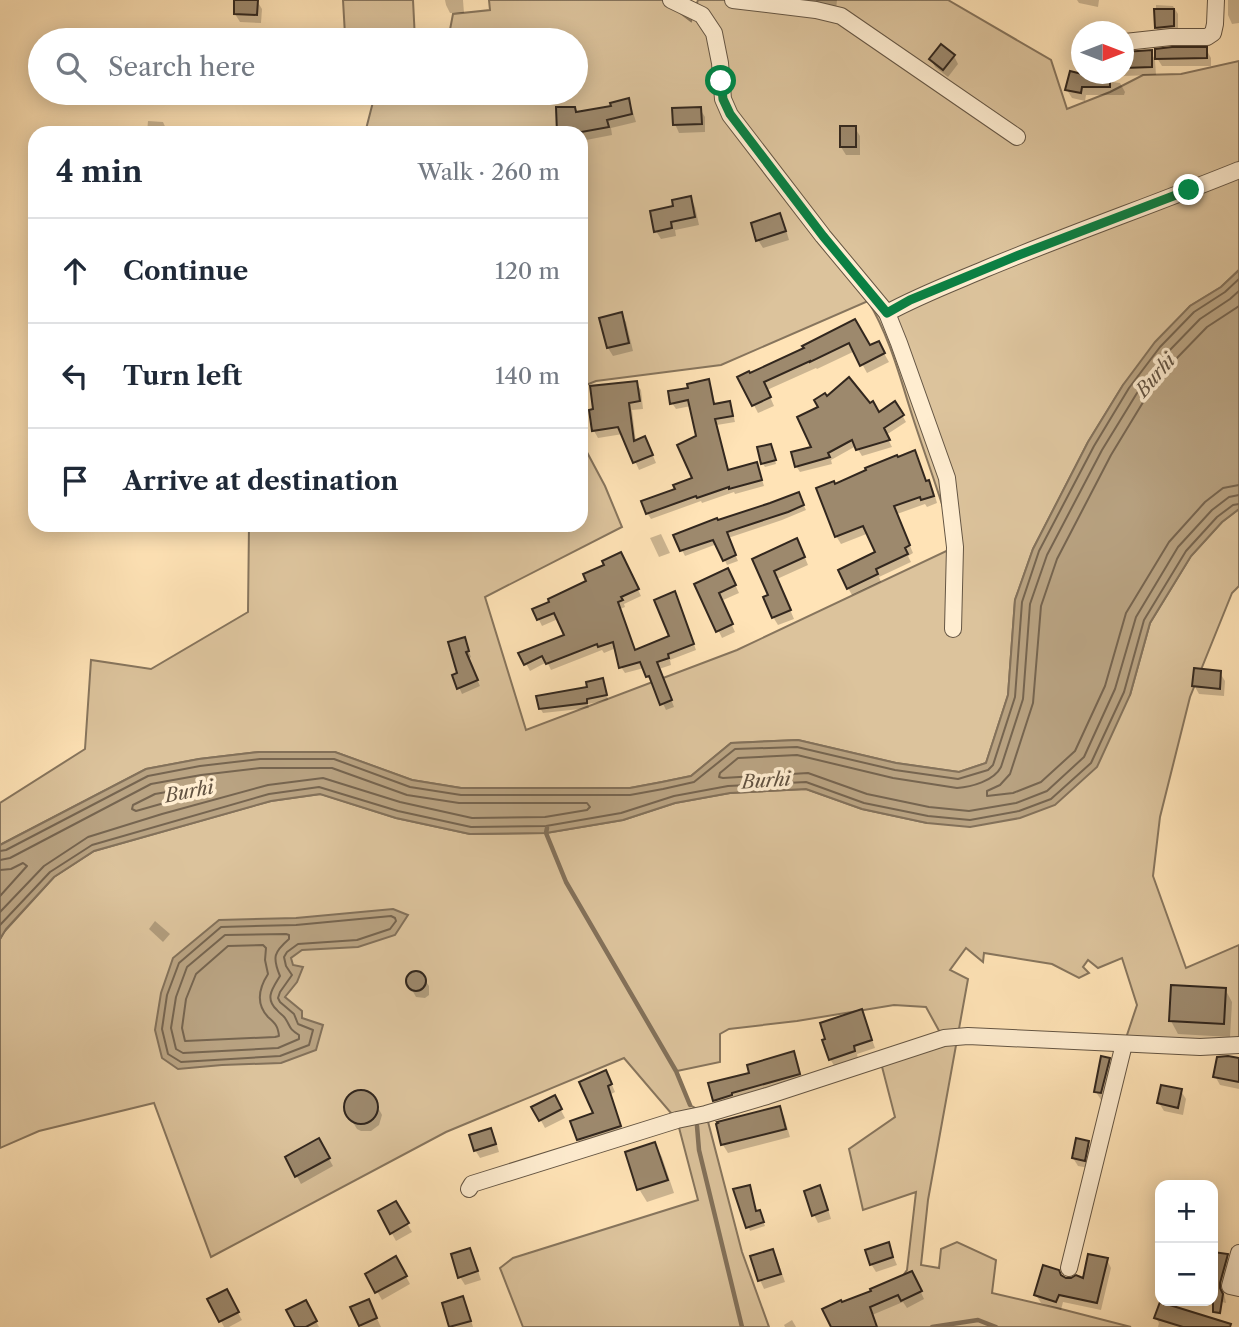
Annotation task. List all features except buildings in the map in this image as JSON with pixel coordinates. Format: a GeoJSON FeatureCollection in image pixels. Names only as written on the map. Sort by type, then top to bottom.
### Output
{"type":"FeatureCollection","features":[{"type":"Feature","properties":{"kind":"street"},"geometry":{"type":"LineString","coordinates":[[671,0],[704,7],[720,63],[723,99],[730,114],[823,236],[887,313],[947,478],[955,547],[953,629]]}},
{"type":"Feature","properties":{"kind":"street"},"geometry":{"type":"LineString","coordinates":[[733,0],[816,10],[841,16],[1017,137]]}},
{"type":"Feature","properties":{"kind":"street"},"geometry":{"type":"LineString","coordinates":[[1134,41],[1207,37],[1213,33],[1216,0]]}},
{"type":"Feature","properties":{"kind":"street"},"geometry":{"type":"LineString","coordinates":[[887,313],[910,300],[1007,260],[1239,170]]}},
{"type":"Feature","properties":{"kind":"street"},"geometry":{"type":"LineString","coordinates":[[469,1189],[472,1184],[677,1120],[767,1096],[944,1038],[968,1036],[1200,1047],[1239,1045]]}},
{"type":"Feature","properties":{"kind":"street"},"geometry":{"type":"LineString","coordinates":[[1069,1268],[1125,1044]]}},
{"type":"Feature","properties":{"kind":"street"},"geometry":{"type":"LineString","coordinates":[[1239,1253],[1230,1286],[1239,1287]]}},
{"type":"Feature","properties":{"kind":"shaded area"},"geometry":{"type":"Polygon","coordinates":[[[343,0],[413,0],[414,28],[345,28],[343,0]]]}},
{"type":"Feature","properties":{"kind":"shaded area"},"geometry":{"type":"Polygon","coordinates":[[[489,0],[663,0],[691,21],[698,0],[948,0],[1051,60],[1067,109],[1126,84],[1134,84],[1134,80],[1143,75],[1181,74],[1239,61],[1239,270],[1221,287],[1190,306],[1123,385],[1088,442],[1033,549],[1015,600],[1008,695],[986,763],[959,772],[896,763],[798,740],[731,743],[691,776],[630,788],[461,788],[412,780],[335,752],[259,752],[146,769],[0,845],[0,803],[85,749],[91,660],[151,669],[248,612],[249,532],[588,532],[588,454],[622,527],[485,597],[526,730],[737,650],[955,547],[894,358],[868,301],[721,365],[588,384],[588,126],[367,126],[372,105],[588,105],[588,28],[450,28],[453,14],[490,10],[489,0]]]}},
{"type":"Feature","properties":{"kind":"shaded area"},"geometry":{"type":"Polygon","coordinates":[[[1239,509],[1239,586],[1232,593],[1190,697],[1160,817],[1153,876],[1186,968],[1239,945],[1239,1045],[1124,1044],[1137,1005],[1122,958],[1098,968],[1088,960],[1083,967],[1089,973],[1079,978],[1052,964],[984,953],[983,962],[966,948],[950,970],[968,979],[928,1200],[921,1265],[939,1268],[941,1249],[957,1242],[996,1260],[992,1293],[1131,1327],[844,1327],[873,1300],[893,1290],[907,1270],[916,1192],[863,1210],[849,1149],[895,1117],[880,1059],[943,1038],[926,1007],[894,1005],[729,1029],[720,1034],[720,1062],[677,1071],[690,1105],[706,1114],[742,1252],[769,1327],[523,1327],[500,1268],[513,1258],[698,1200],[677,1120],[624,1058],[446,1132],[211,1257],[154,1103],[39,1131],[0,1148],[0,939],[54,877],[94,851],[271,801],[321,794],[396,818],[470,834],[546,833],[623,820],[675,803],[730,793],[806,789],[862,809],[927,823],[1130,695],[1150,623],[1191,556],[1222,522],[1239,509]]]}},
{"type":"Feature","properties":{"kind":"water","name":"Burhi"},"geometry":{"type":"Polygon","coordinates":[[[1239,270],[1239,509],[1222,522],[1191,556],[1150,623],[1130,695],[1097,767],[1055,805],[1020,818],[970,827],[927,823],[862,809],[806,789],[730,793],[675,803],[623,820],[546,833],[470,834],[396,818],[320,794],[271,801],[94,851],[54,877],[0,939],[0,845],[146,769],[199,759],[259,752],[335,752],[412,780],[461,788],[630,788],[691,776],[731,743],[798,740],[896,763],[959,772],[986,763],[1008,695],[1015,600],[1033,549],[1088,442],[1123,385],[1155,342],[1190,306],[1221,287],[1239,270]]]}},
{"type":"Feature","properties":{"kind":"water"},"geometry":{"type":"Polygon","coordinates":[[[393,909],[408,915],[395,935],[358,947],[302,950],[291,958],[293,965],[303,967],[297,982],[285,997],[302,1011],[302,1018],[323,1025],[316,1050],[281,1063],[178,1069],[162,1058],[155,1030],[161,993],[173,958],[219,920],[296,918],[393,909]]]}},
{"type":"Feature","properties":{"kind":"waterway"},"geometry":{"type":"LineString","coordinates":[[547,828],[546,833],[566,882],[676,1071],[690,1105]]}},
{"type":"Feature","properties":{"kind":"waterway"},"geometry":{"type":"LineString","coordinates":[[697,1126],[699,1150],[742,1327]]}},
{"type":"Feature","properties":{"kind":"waterway"},"geometry":{"type":"LineString","coordinates":[[932,1327],[978,1320],[996,1327]]}},
{"type":"Feature","properties":{"kind":"route"},"geometry":{"type":"LineString","coordinates":[[721,81],[723,99],[730,114],[823,236],[887,313],[910,300],[1019,255],[1189,190]]}}]}
